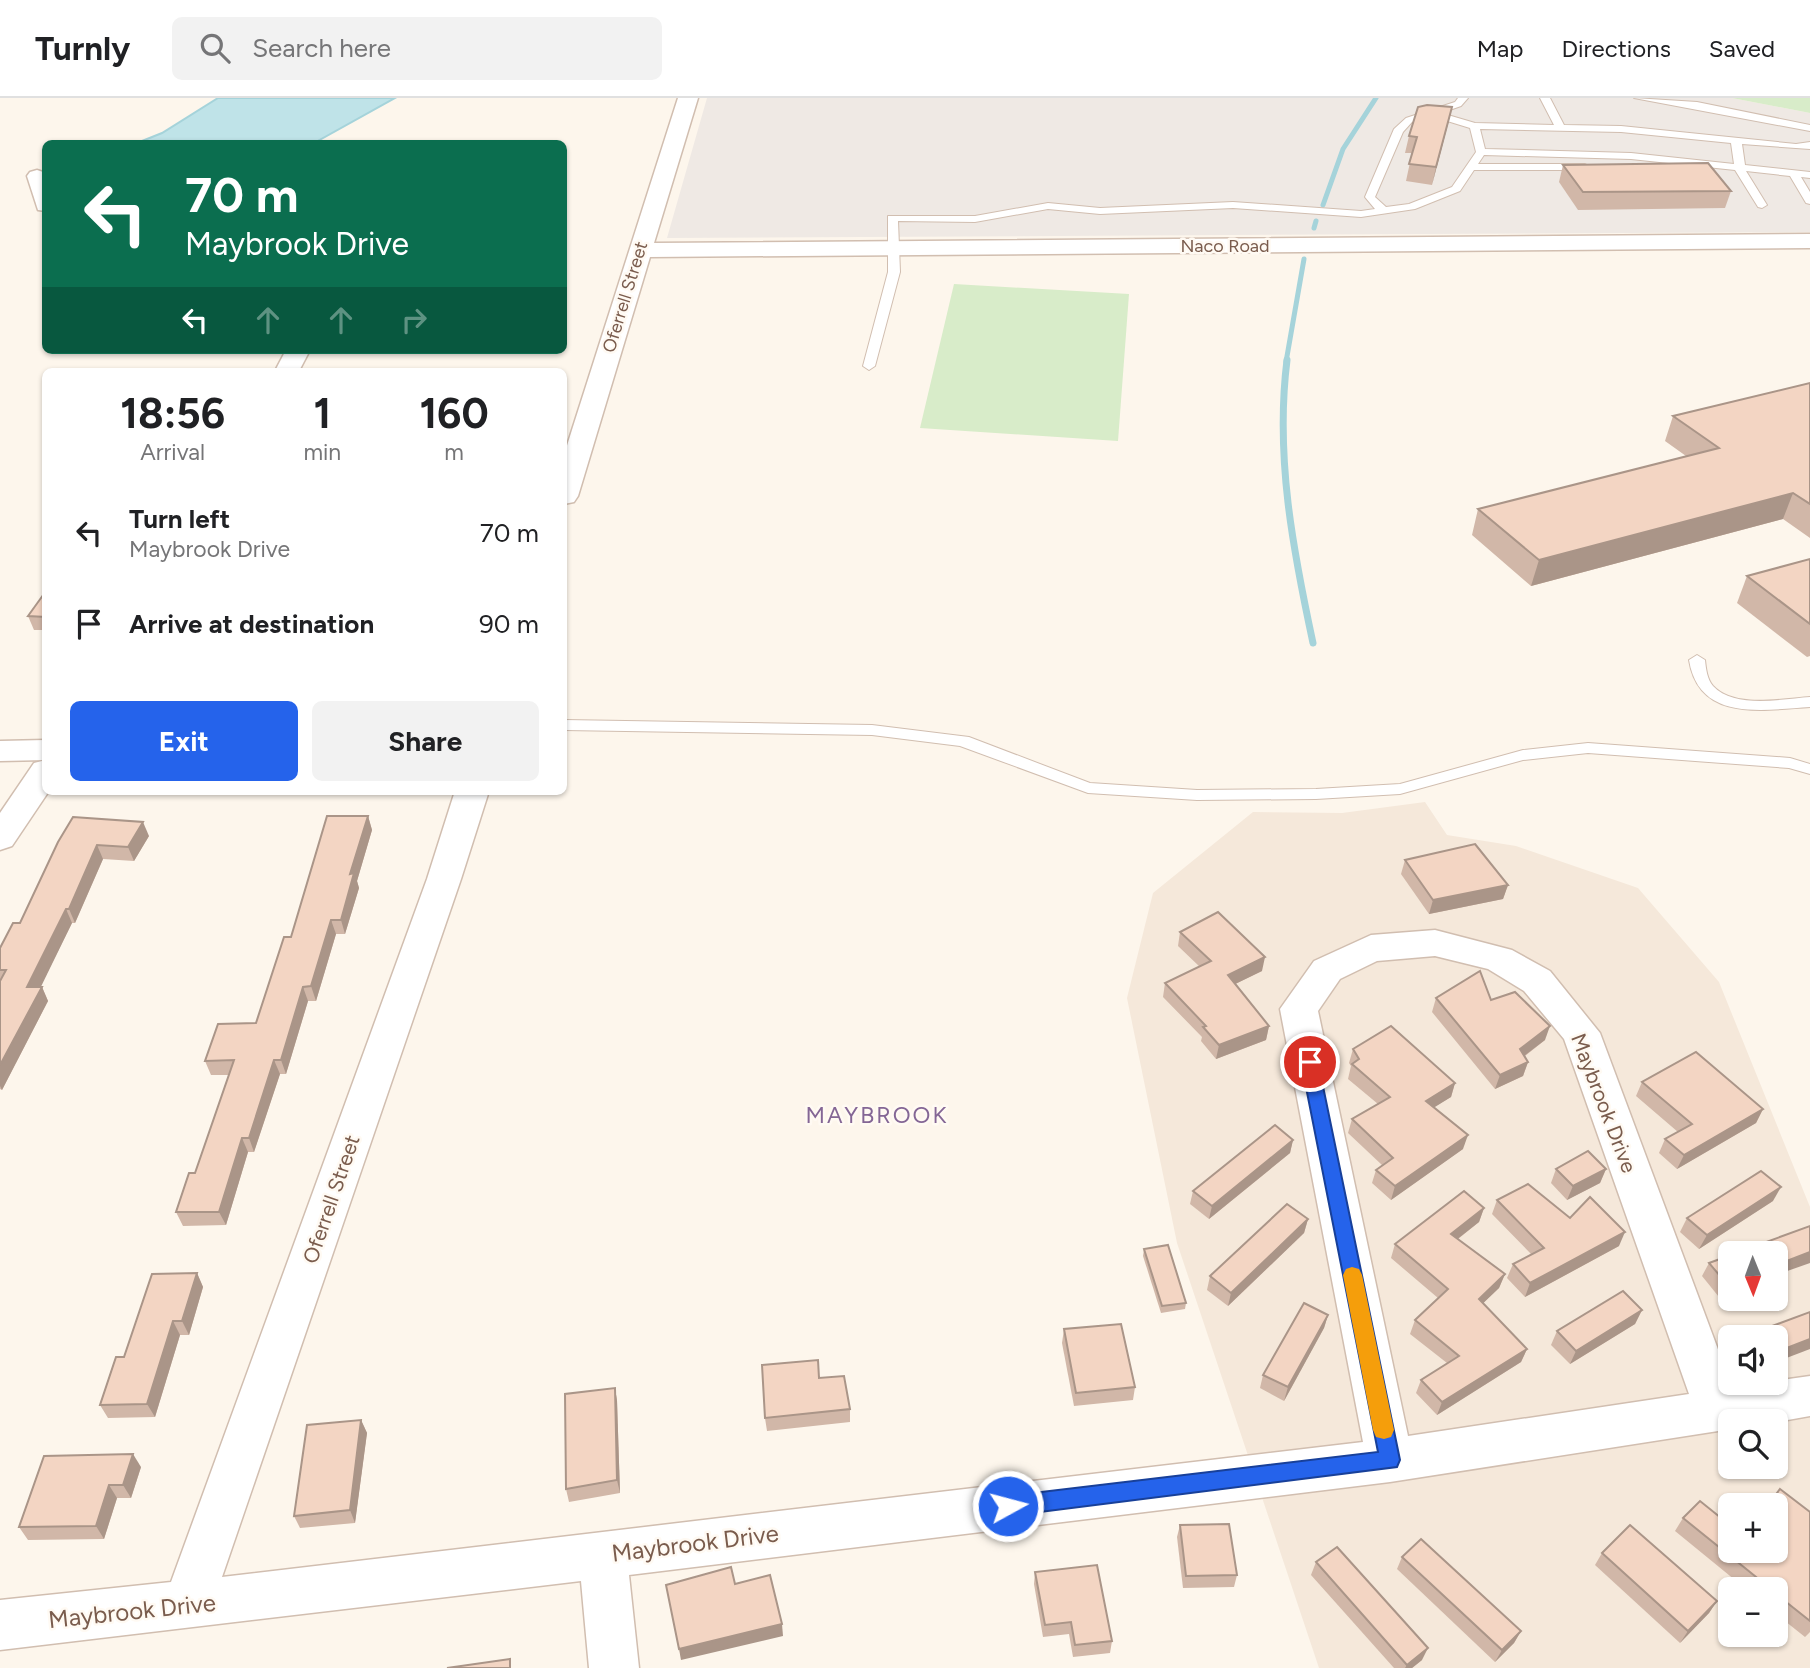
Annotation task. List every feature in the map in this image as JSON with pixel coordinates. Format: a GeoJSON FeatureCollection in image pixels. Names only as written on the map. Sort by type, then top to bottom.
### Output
{"type":"FeatureCollection","features":[{"type":"Feature","properties":{"kind":"street","name":"Oferrell Street"},"geometry":{"type":"LineString","coordinates":[[567,486],[688,98]]}},
{"type":"Feature","properties":{"kind":"street"},"geometry":{"type":"LineString","coordinates":[[37,176],[42,192]]}},
{"type":"Feature","properties":{"kind":"street","name":"Naco Road"},"geometry":{"type":"LineString","coordinates":[[640,250],[1810,241]]}},
{"type":"Feature","properties":{"kind":"street"},"geometry":{"type":"LineString","coordinates":[[0,751],[42,750]]}},
{"type":"Feature","properties":{"kind":"street"},"geometry":{"type":"LineString","coordinates":[[0,838],[42,777]]}},
{"type":"Feature","properties":{"kind":"street","name":"Oferrell Street"},"geometry":{"type":"LineString","coordinates":[[188,1605],[444,879],[471,795]]}},
{"type":"Feature","properties":{"kind":"street","name":"Maybrook Drive"},"geometry":{"type":"LineString","coordinates":[[1390,1460],[1299,1009],[1327,970],[1371,948],[1435,943],[1499,959],[1538,981],[1581,1033],[1717,1409]]}},
{"type":"Feature","properties":{"kind":"street","name":"Maybrook Drive"},"geometry":{"type":"LineString","coordinates":[[0,1625],[188,1605],[1390,1460],[1810,1396]]}},
{"type":"Feature","properties":{"kind":"street"},"geometry":{"type":"LineString","coordinates":[[604,1555],[614,1668]]}},
{"type":"Feature","properties":{"kind":"lane"},"geometry":{"type":"LineString","coordinates":[[1383,211],[1370,197],[1398,131],[1409,120],[1458,104],[1463,98]]}},
{"type":"Feature","properties":{"kind":"lane"},"geometry":{"type":"LineString","coordinates":[[1545,98],[1561,128]]}},
{"type":"Feature","properties":{"kind":"lane"},"geometry":{"type":"LineString","coordinates":[[1639,98],[1697,105],[1810,128]]}},
{"type":"Feature","properties":{"kind":"lane"},"geometry":{"type":"LineString","coordinates":[[1431,113],[1474,126],[1561,128],[1626,142],[1681,159],[1810,175]]}},
{"type":"Feature","properties":{"kind":"lane"},"geometry":{"type":"LineString","coordinates":[[1474,126],[1481,152]]}},
{"type":"Feature","properties":{"kind":"lane"},"geometry":{"type":"LineString","coordinates":[[1736,139],[1741,173],[1762,205]]}},
{"type":"Feature","properties":{"kind":"lane"},"geometry":{"type":"LineString","coordinates":[[869,366],[894,272],[891,218],[975,219],[1040,206],[1100,211],[1233,205],[1361,214],[1411,207],[1456,190],[1481,152],[1626,142],[1736,139],[1796,147],[1809,142]]}},
{"type":"Feature","properties":{"kind":"lane"},"geometry":{"type":"LineString","coordinates":[[1469,167],[1667,166],[1681,159]]}},
{"type":"Feature","properties":{"kind":"lane"},"geometry":{"type":"LineString","coordinates":[[1793,172],[1810,201]]}},
{"type":"Feature","properties":{"kind":"lane"},"geometry":{"type":"LineString","coordinates":[[1697,660],[1702,681],[1717,697],[1754,705],[1810,702]]}},
{"type":"Feature","properties":{"kind":"lane"},"geometry":{"type":"LineString","coordinates":[[567,725],[872,730],[963,741],[1088,788],[1197,795],[1316,794],[1400,789],[1523,755],[1588,748],[1790,762],[1810,769]]}},
{"type":"Feature","properties":{"kind":"shaded area"},"geometry":{"type":"Polygon","coordinates":[[[707,98],[1732,98],[1810,113],[1810,232],[667,238],[707,98]]]}},
{"type":"Feature","properties":{"kind":"shaded area"},"geometry":{"type":"Polygon","coordinates":[[[1425,802],[1447,835],[1516,846],[1638,888],[1719,982],[1810,1207],[1810,1668],[1319,1668],[1177,1243],[1127,998],[1153,893],[1253,812],[1342,813],[1425,802]]]}},
{"type":"Feature","properties":{"kind":"green space"},"geometry":{"type":"Polygon","coordinates":[[[1732,98],[1810,98],[1810,113],[1732,98]]]}},
{"type":"Feature","properties":{"kind":"green space"},"geometry":{"type":"Polygon","coordinates":[[[954,284],[1129,294],[1118,441],[920,428],[954,284]]]}},
{"type":"Feature","properties":{"kind":"water"},"geometry":{"type":"Polygon","coordinates":[[[218,98],[395,98],[319,140],[144,140],[162,133],[218,98]]]}},
{"type":"Feature","properties":{"kind":"building"},"geometry":{"type":"Polygon","coordinates":[[[1418,107],[1452,107],[1436,167],[1409,164],[1417,137],[1409,136],[1418,107]]]}},
{"type":"Feature","properties":{"kind":"building"},"geometry":{"type":"Polygon","coordinates":[[[1708,163],[1731,191],[1583,192],[1563,165],[1708,163]]]}},
{"type":"Feature","properties":{"kind":"building"},"geometry":{"type":"Polygon","coordinates":[[[1810,383],[1810,504],[1793,493],[1539,560],[1478,509],[1719,448],[1673,416],[1810,383]]]}},
{"type":"Feature","properties":{"kind":"building"},"geometry":{"type":"Polygon","coordinates":[[[1810,559],[1810,624],[1747,576],[1810,559]]]}},
{"type":"Feature","properties":{"kind":"building"},"geometry":{"type":"Polygon","coordinates":[[[42,597],[42,617],[28,616],[42,597]]]}},
{"type":"Feature","properties":{"kind":"building"},"geometry":{"type":"Polygon","coordinates":[[[327,816],[368,816],[350,874],[354,873],[341,920],[331,920],[311,986],[303,987],[281,1060],[274,1060],[249,1138],[242,1138],[219,1212],[176,1212],[189,1173],[195,1173],[234,1060],[205,1061],[218,1024],[256,1023],[284,937],[291,937],[327,816]]]}},
{"type":"Feature","properties":{"kind":"building"},"geometry":{"type":"Polygon","coordinates":[[[73,817],[143,822],[128,847],[97,845],[69,909],[66,909],[27,987],[42,987],[0,1065],[0,981],[6,970],[0,970],[0,948],[13,923],[20,923],[58,842],[73,817]]]}},
{"type":"Feature","properties":{"kind":"building"},"geometry":{"type":"Polygon","coordinates":[[[1475,844],[1508,885],[1433,900],[1405,860],[1475,844]]]}},
{"type":"Feature","properties":{"kind":"building"},"geometry":{"type":"Polygon","coordinates":[[[1218,912],[1265,957],[1228,975],[1269,1026],[1219,1045],[1203,1027],[1206,1026],[1165,983],[1211,961],[1180,932],[1218,912]]]}},
{"type":"Feature","properties":{"kind":"building"},"geometry":{"type":"Polygon","coordinates":[[[1480,971],[1491,1000],[1515,992],[1550,1026],[1520,1049],[1528,1062],[1500,1075],[1436,998],[1480,971]]]}},
{"type":"Feature","properties":{"kind":"building"},"geometry":{"type":"Polygon","coordinates":[[[1391,1026],[1455,1083],[1426,1101],[1468,1135],[1395,1186],[1376,1170],[1393,1158],[1352,1119],[1390,1097],[1352,1064],[1359,1059],[1353,1049],[1391,1026]]]}},
{"type":"Feature","properties":{"kind":"building"},"geometry":{"type":"Polygon","coordinates":[[[1696,1052],[1763,1109],[1684,1155],[1665,1139],[1692,1124],[1642,1082],[1696,1052]]]}},
{"type":"Feature","properties":{"kind":"building"},"geometry":{"type":"Polygon","coordinates":[[[1275,1125],[1293,1140],[1212,1206],[1193,1191],[1275,1125]]]}},
{"type":"Feature","properties":{"kind":"building"},"geometry":{"type":"Polygon","coordinates":[[[1588,1151],[1606,1169],[1573,1186],[1556,1169],[1588,1151]]]}},
{"type":"Feature","properties":{"kind":"building"},"geometry":{"type":"Polygon","coordinates":[[[1761,1171],[1781,1187],[1707,1235],[1687,1218],[1761,1171]]]}},
{"type":"Feature","properties":{"kind":"building"},"geometry":{"type":"Polygon","coordinates":[[[1528,1184],[1570,1218],[1590,1197],[1625,1232],[1530,1283],[1513,1264],[1544,1248],[1497,1200],[1528,1184]]]}},
{"type":"Feature","properties":{"kind":"building"},"geometry":{"type":"Polygon","coordinates":[[[1464,1191],[1484,1208],[1451,1234],[1505,1274],[1479,1299],[1527,1349],[1442,1402],[1421,1380],[1459,1356],[1415,1320],[1448,1289],[1395,1244],[1464,1191]]]}},
{"type":"Feature","properties":{"kind":"building"},"geometry":{"type":"Polygon","coordinates":[[[1287,1204],[1308,1219],[1231,1293],[1210,1276],[1287,1204]]]}},
{"type":"Feature","properties":{"kind":"building"},"geometry":{"type":"Polygon","coordinates":[[[1810,1226],[1810,1252],[1788,1260],[1788,1241],[1769,1241],[1810,1226]]]}},
{"type":"Feature","properties":{"kind":"building"},"geometry":{"type":"Polygon","coordinates":[[[1168,1245],[1186,1303],[1162,1306],[1144,1249],[1168,1245]]]}},
{"type":"Feature","properties":{"kind":"building"},"geometry":{"type":"Polygon","coordinates":[[[1718,1260],[1718,1274],[1709,1263],[1718,1260]]]}},
{"type":"Feature","properties":{"kind":"building"},"geometry":{"type":"Polygon","coordinates":[[[197,1273],[182,1321],[173,1321],[147,1404],[100,1405],[116,1357],[124,1357],[152,1274],[197,1273]]]}},
{"type":"Feature","properties":{"kind":"building"},"geometry":{"type":"Polygon","coordinates":[[[1623,1291],[1642,1310],[1576,1351],[1557,1331],[1623,1291]]]}},
{"type":"Feature","properties":{"kind":"building"},"geometry":{"type":"Polygon","coordinates":[[[1304,1303],[1328,1315],[1288,1387],[1263,1375],[1304,1303]]]}},
{"type":"Feature","properties":{"kind":"building"},"geometry":{"type":"Polygon","coordinates":[[[1810,1312],[1810,1339],[1788,1347],[1788,1325],[1775,1325],[1810,1312]]]}},
{"type":"Feature","properties":{"kind":"building"},"geometry":{"type":"Polygon","coordinates":[[[1121,1324],[1135,1387],[1076,1393],[1064,1329],[1121,1324]]]}},
{"type":"Feature","properties":{"kind":"building"},"geometry":{"type":"Polygon","coordinates":[[[818,1360],[819,1378],[844,1376],[850,1409],[765,1418],[762,1365],[818,1360]]]}},
{"type":"Feature","properties":{"kind":"building"},"geometry":{"type":"Polygon","coordinates":[[[615,1388],[617,1480],[566,1489],[565,1394],[615,1388]]]}},
{"type":"Feature","properties":{"kind":"building"},"geometry":{"type":"Polygon","coordinates":[[[361,1420],[350,1510],[294,1516],[307,1425],[361,1420]]]}},
{"type":"Feature","properties":{"kind":"building"},"geometry":{"type":"Polygon","coordinates":[[[133,1454],[123,1485],[109,1485],[96,1526],[19,1527],[44,1456],[133,1454]]]}},
{"type":"Feature","properties":{"kind":"building"},"geometry":{"type":"Polygon","coordinates":[[[1788,1495],[1810,1512],[1810,1621],[1788,1604],[1788,1577],[1756,1577],[1739,1563],[1788,1563],[1788,1495]]]}},
{"type":"Feature","properties":{"kind":"building"},"geometry":{"type":"Polygon","coordinates":[[[1700,1501],[1718,1516],[1718,1546],[1683,1518],[1700,1501]]]}},
{"type":"Feature","properties":{"kind":"building"},"geometry":{"type":"Polygon","coordinates":[[[1229,1524],[1237,1575],[1186,1576],[1180,1525],[1229,1524]]]}},
{"type":"Feature","properties":{"kind":"building"},"geometry":{"type":"Polygon","coordinates":[[[1630,1525],[1717,1601],[1688,1631],[1602,1553],[1630,1525]]]}},
{"type":"Feature","properties":{"kind":"building"},"geometry":{"type":"Polygon","coordinates":[[[1421,1539],[1521,1631],[1502,1650],[1402,1557],[1421,1539]]]}},
{"type":"Feature","properties":{"kind":"building"},"geometry":{"type":"Polygon","coordinates":[[[1337,1547],[1428,1648],[1407,1665],[1316,1562],[1337,1547]]]}},
{"type":"Feature","properties":{"kind":"building"},"geometry":{"type":"Polygon","coordinates":[[[1097,1565],[1112,1641],[1075,1645],[1071,1622],[1045,1625],[1035,1572],[1097,1565]]]}},
{"type":"Feature","properties":{"kind":"building"},"geometry":{"type":"Polygon","coordinates":[[[731,1567],[735,1584],[770,1575],[782,1624],[679,1649],[666,1585],[731,1567]]]}},
{"type":"Feature","properties":{"kind":"building"},"geometry":{"type":"Polygon","coordinates":[[[510,1659],[510,1668],[447,1668],[510,1659]]]}},
{"type":"Feature","properties":{"kind":"waterway"},"geometry":{"type":"LineString","coordinates":[[1323,205],[1343,149],[1376,98]]}},
{"type":"Feature","properties":{"kind":"waterway"},"geometry":{"type":"LineString","coordinates":[[1314,228],[1316,221]]}},
{"type":"Feature","properties":{"kind":"waterway"},"geometry":{"type":"LineString","coordinates":[[1286,362],[1304,259]]}},
{"type":"Feature","properties":{"kind":"waterway"},"geometry":{"type":"LineString","coordinates":[[1287,360],[1283,432],[1288,503],[1313,643]]}},
{"type":"Feature","properties":{"kind":"slow traffic"},"geometry":{"type":"LineString","coordinates":[[1352,1275],[1384,1430]]}},
{"type":"Feature","properties":{"kind":"district","name":"MAYBROOK"},"geometry":{"type":"Point","coordinates":[877,1115]}},
{"type":"Feature","properties":{"kind":"route"},"geometry":{"type":"LineString","coordinates":[[1008,1506],[1390,1460],[1310,1062]]}}]}
